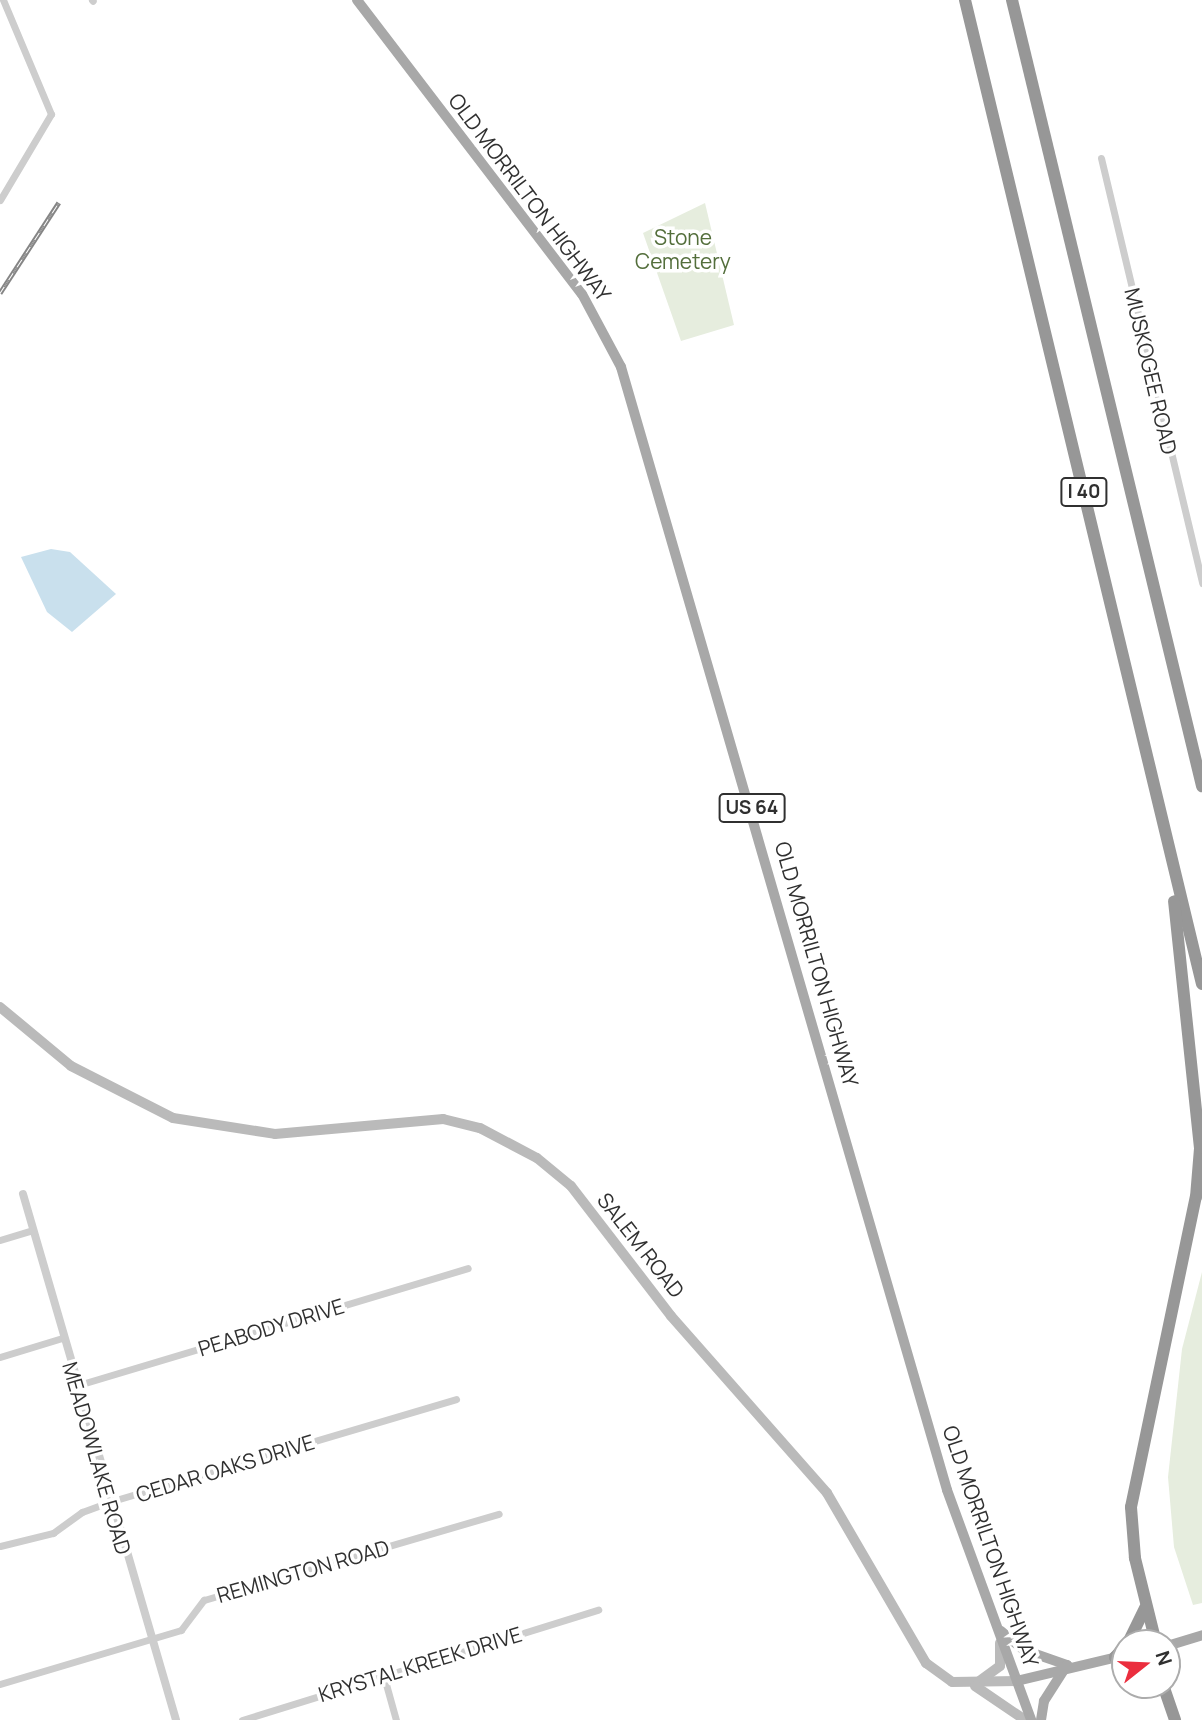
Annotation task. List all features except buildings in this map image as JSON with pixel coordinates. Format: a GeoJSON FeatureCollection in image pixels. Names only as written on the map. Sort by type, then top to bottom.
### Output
{"type":"FeatureCollection","features":[{"type":"Feature","properties":{"kind":"highway","name":"I 40"},"geometry":{"type":"LineString","coordinates":[[965,0],[1202,984]]}},
{"type":"Feature","properties":{"kind":"highway","name":"I 40"},"geometry":{"type":"LineString","coordinates":[[1012,0],[1202,786]]}},
{"type":"Feature","properties":{"kind":"highway"},"geometry":{"type":"LineString","coordinates":[[1153,1629],[1131,1525],[1133,1492],[1196,1197],[1200,1149],[1167,845]]}},
{"type":"Feature","properties":{"kind":"highway"},"geometry":{"type":"LineString","coordinates":[[1137,1629],[1145,1616],[1143,1587]]}},
{"type":"Feature","properties":{"kind":"highway"},"geometry":{"type":"LineString","coordinates":[[1169,1699],[1175,1720]]}},
{"type":"Feature","properties":{"kind":"main road","name":"OLD MORRILTON HIGHWAY"},"geometry":{"type":"LineString","coordinates":[[357,0],[582,294],[621,367],[947,1490],[1031,1720]]}},
{"type":"Feature","properties":{"kind":"main road","name":"SALEM ROAD"},"geometry":{"type":"LineString","coordinates":[[0,1007],[71,1066],[173,1118],[275,1134],[443,1119],[480,1128],[555,1170],[827,1493],[926,1662],[952,1682],[971,1685],[1017,1681],[1066,1665],[1111,1659]]}},
{"type":"Feature","properties":{"kind":"main road"},"geometry":{"type":"LineString","coordinates":[[999,1629],[1024,1650],[1066,1665],[1044,1701],[1041,1720]]}},
{"type":"Feature","properties":{"kind":"main road"},"geometry":{"type":"LineString","coordinates":[[999,1629],[1000,1665],[971,1685],[1025,1720]]}},
{"type":"Feature","properties":{"kind":"main road"},"geometry":{"type":"LineString","coordinates":[[1181,1642],[1202,1635]]}},
{"type":"Feature","properties":{"kind":"street"},"geometry":{"type":"LineString","coordinates":[[1,196],[51,114],[3,0]]}},
{"type":"Feature","properties":{"kind":"street","name":"MUSKOGEE ROAD"},"geometry":{"type":"LineString","coordinates":[[1101,158],[1202,579]]}},
{"type":"Feature","properties":{"kind":"street","name":"MEADOWLAKE ROAD"},"geometry":{"type":"LineString","coordinates":[[23,1194],[75,1386],[176,1720]]}},
{"type":"Feature","properties":{"kind":"street"},"geometry":{"type":"LineString","coordinates":[[0,1240],[33,1230]]}},
{"type":"Feature","properties":{"kind":"street","name":"PEABODY DRIVE"},"geometry":{"type":"LineString","coordinates":[[75,1386],[468,1268]]}},
{"type":"Feature","properties":{"kind":"street"},"geometry":{"type":"LineString","coordinates":[[0,1357],[62,1338]]}},
{"type":"Feature","properties":{"kind":"street","name":"CEDAR OAKS DRIVE"},"geometry":{"type":"LineString","coordinates":[[0,1546],[53,1533],[82,1512],[109,1502],[456,1399]]}},
{"type":"Feature","properties":{"kind":"street","name":"REMINGTON ROAD"},"geometry":{"type":"LineString","coordinates":[[0,1684],[152,1641],[181,1630],[204,1600],[499,1514]]}},
{"type":"Feature","properties":{"kind":"street","name":"KRYSTAL KREEK DRIVE"},"geometry":{"type":"LineString","coordinates":[[242,1720],[598,1610]]}},
{"type":"Feature","properties":{"kind":"street"},"geometry":{"type":"LineString","coordinates":[[384,1677],[396,1720]]}},
{"type":"Feature","properties":{"kind":"green space","name":"Stone Cemetery"},"geometry":{"type":"Polygon","coordinates":[[[705,203],[734,325],[681,341],[643,233],[705,203]]]}},
{"type":"Feature","properties":{"kind":"green space"},"geometry":{"type":"Polygon","coordinates":[[[1202,1272],[1202,1603],[1193,1605],[1174,1547],[1168,1477],[1182,1349],[1202,1272]]]}},
{"type":"Feature","properties":{"kind":"water"},"geometry":{"type":"Polygon","coordinates":[[[51,549],[70,552],[116,594],[72,632],[47,612],[21,557],[51,549]]]}},
{"type":"Feature","properties":{"kind":"railway"},"geometry":{"type":"LineString","coordinates":[[0,293],[59,202]]}}]}
